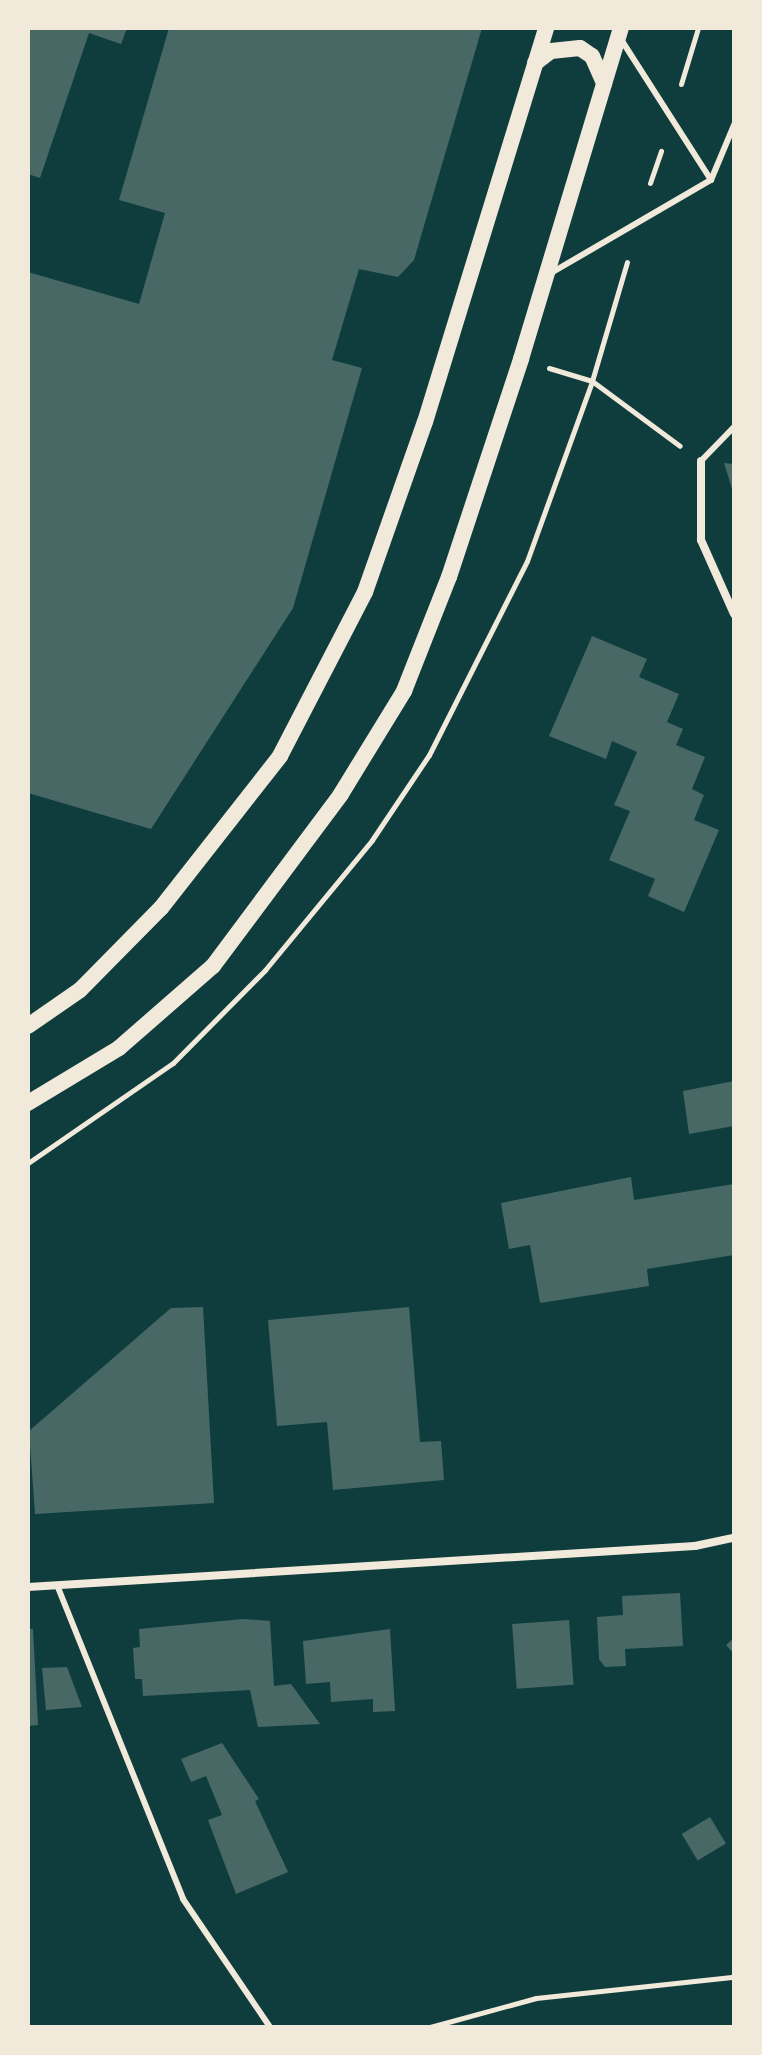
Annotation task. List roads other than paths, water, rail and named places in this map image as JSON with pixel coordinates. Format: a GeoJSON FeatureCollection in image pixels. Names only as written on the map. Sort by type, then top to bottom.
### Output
{"type":"FeatureCollection","features":[{"type":"Feature","properties":{"kind":"main road"},"geometry":{"type":"LineString","coordinates":[[28,1026],[80,990],[161,908],[280,756],[365,592],[425,422],[546,28]]}},
{"type":"Feature","properties":{"kind":"main road"},"geometry":{"type":"LineString","coordinates":[[28,1103],[119,1048],[213,966],[341,794],[404,691],[449,577],[521,359],[620,32]]}},
{"type":"Feature","properties":{"kind":"main road"},"geometry":{"type":"LineString","coordinates":[[535,63],[551,51],[580,48],[592,56],[604,83]]}},
{"type":"Feature","properties":{"kind":"street"},"geometry":{"type":"LineString","coordinates":[[701,461],[701,540],[734,614]]}},
{"type":"Feature","properties":{"kind":"street"},"geometry":{"type":"LineString","coordinates":[[28,1587],[695,1546],[734,1538]]}},
{"type":"Feature","properties":{"kind":"lane"},"geometry":{"type":"LineString","coordinates":[[620,32],[711,180]]}},
{"type":"Feature","properties":{"kind":"lane"},"geometry":{"type":"LineString","coordinates":[[548,275],[711,180],[734,125]]}},
{"type":"Feature","properties":{"kind":"lane"},"geometry":{"type":"LineString","coordinates":[[701,461],[734,427]]}},
{"type":"Feature","properties":{"kind":"lane"},"geometry":{"type":"LineString","coordinates":[[57,1585],[183,1899],[270,2027]]}}]}
